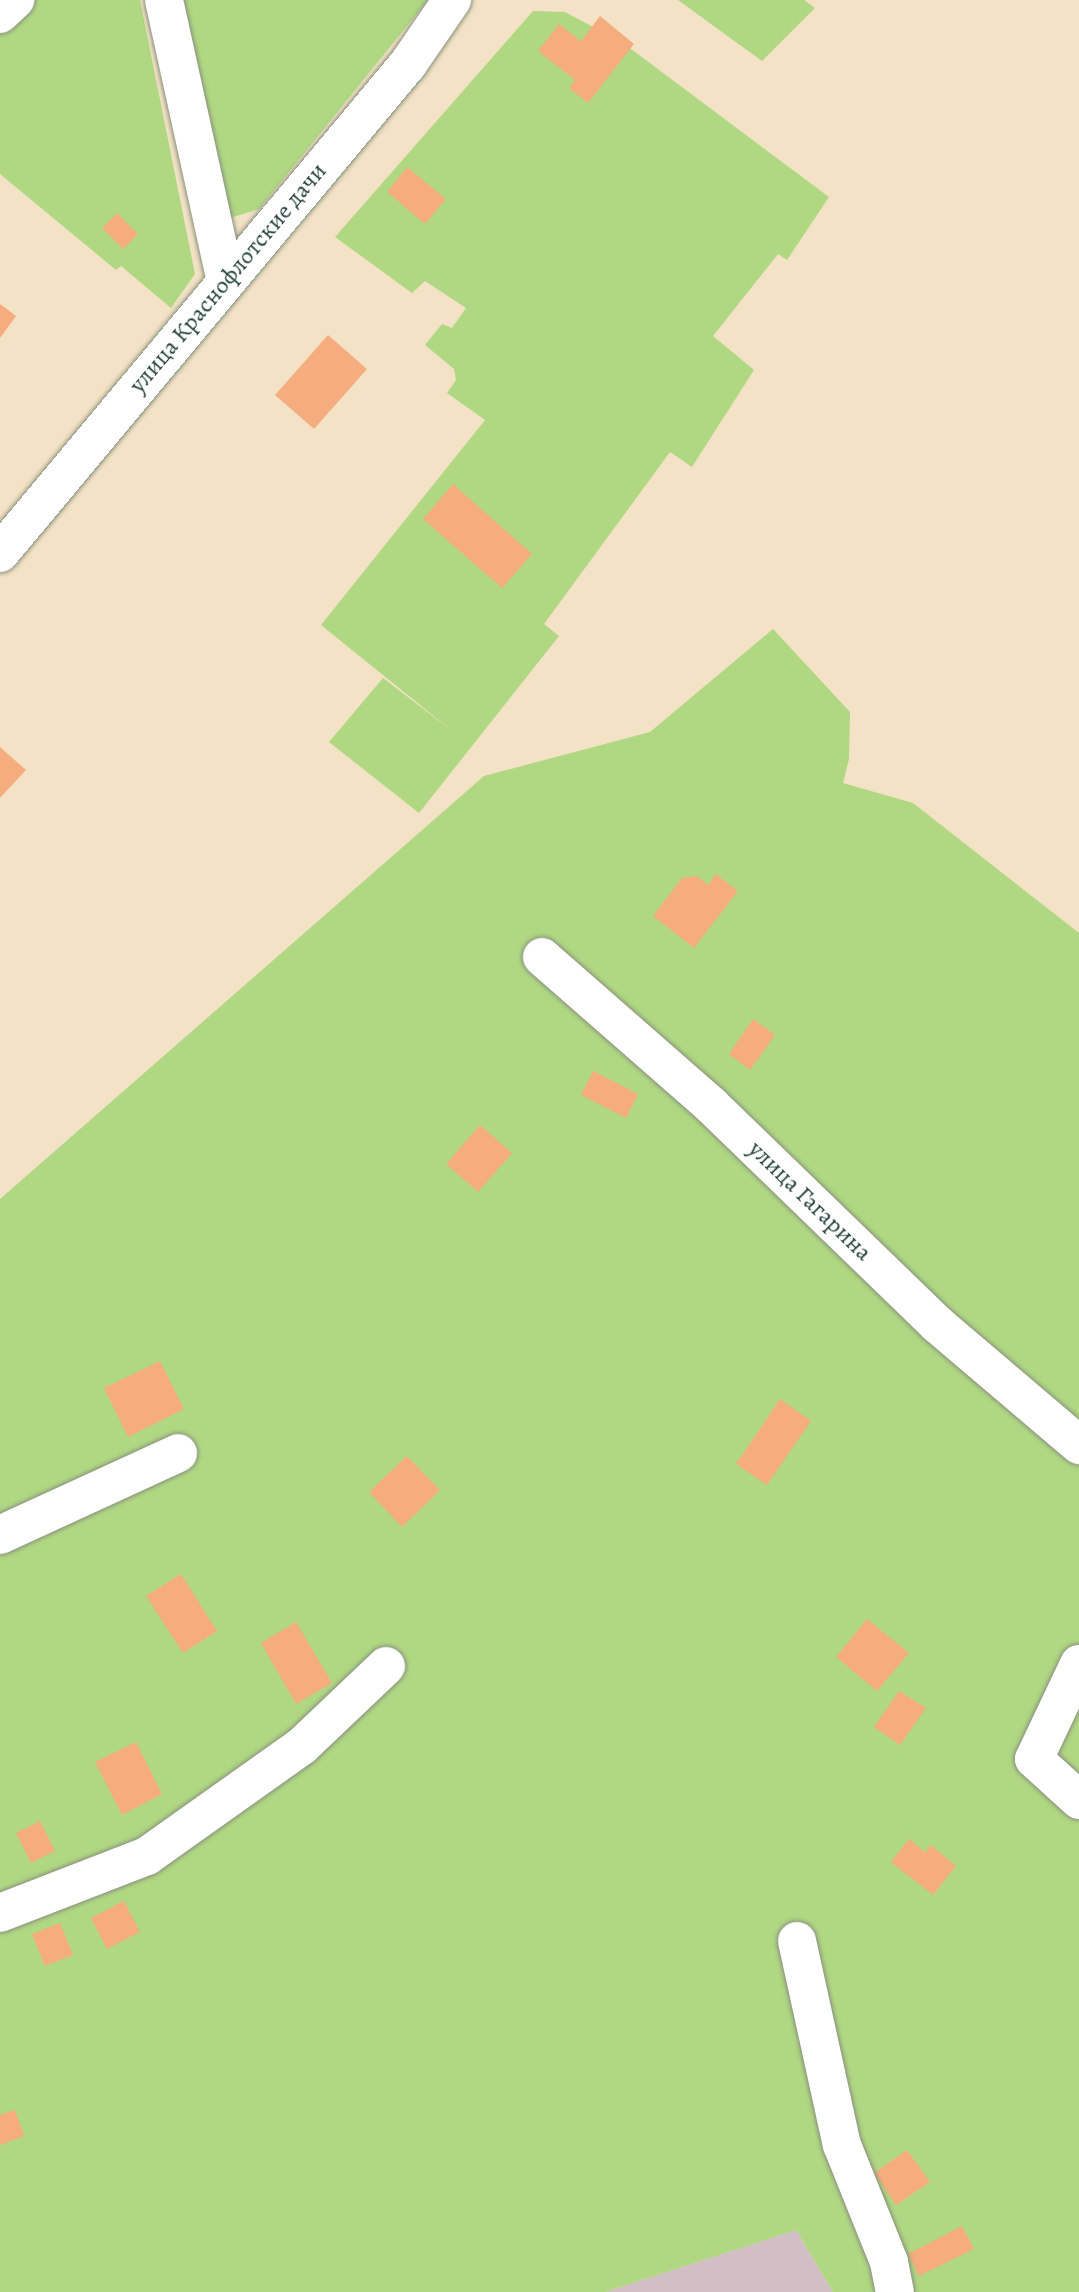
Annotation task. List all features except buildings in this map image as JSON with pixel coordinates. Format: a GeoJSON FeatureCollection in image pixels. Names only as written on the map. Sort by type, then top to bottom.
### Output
{"type":"FeatureCollection","features":[{"type":"Feature","properties":{"kind":"street"},"geometry":{"type":"LineString","coordinates":[[0,14],[15,0]]}},
{"type":"Feature","properties":{"kind":"street"},"geometry":{"type":"LineString","coordinates":[[164,0],[226,281]]}},
{"type":"Feature","properties":{"kind":"street","name":"улица Краснофлотские дачи"},"geometry":{"type":"LineString","coordinates":[[0,553],[408,64],[452,0]]}},
{"type":"Feature","properties":{"kind":"street","name":"улица Гагарина"},"geometry":{"type":"LineString","coordinates":[[542,957],[711,1105],[937,1324],[1079,1445]]}},
{"type":"Feature","properties":{"kind":"street"},"geometry":{"type":"LineString","coordinates":[[0,1535],[178,1453]]}},
{"type":"Feature","properties":{"kind":"street"},"geometry":{"type":"LineString","coordinates":[[1079,1664],[1034,1759],[1079,1800]]}},
{"type":"Feature","properties":{"kind":"street"},"geometry":{"type":"LineString","coordinates":[[0,1913],[147,1856],[302,1746],[386,1666]]}},
{"type":"Feature","properties":{"kind":"street"},"geometry":{"type":"LineString","coordinates":[[797,1941],[842,2145],[889,2262],[895,2292]]}},
{"type":"Feature","properties":{"kind":"shaded area"},"geometry":{"type":"Polygon","coordinates":[[[796,2230],[833,2292],[605,2292],[796,2230]]]}},
{"type":"Feature","properties":{"kind":"green space"},"geometry":{"type":"Polygon","coordinates":[[[35,0],[140,0],[195,274],[171,308],[121,266],[116,270],[0,174],[0,32],[35,0]]]}},
{"type":"Feature","properties":{"kind":"green space"},"geometry":{"type":"Polygon","coordinates":[[[178,0],[428,0],[259,209],[230,218],[178,0]]]}},
{"type":"Feature","properties":{"kind":"green space"},"geometry":{"type":"Polygon","coordinates":[[[678,0],[804,0],[815,8],[762,61],[678,0]]]}},
{"type":"Feature","properties":{"kind":"green space"},"geometry":{"type":"Polygon","coordinates":[[[533,11],[565,12],[623,43],[829,197],[787,260],[778,254],[713,336],[754,370],[692,467],[670,452],[544,624],[559,636],[419,813],[329,742],[383,678],[451,730],[321,625],[485,420],[447,393],[456,380],[454,369],[425,345],[442,324],[452,328],[466,308],[425,281],[412,293],[335,237],[533,11]]]}},
{"type":"Feature","properties":{"kind":"green space"},"geometry":{"type":"Polygon","coordinates":[[[773,629],[850,712],[849,759],[843,783],[913,803],[1079,933],[1079,2292],[833,2292],[796,2230],[605,2292],[0,2292],[0,1199],[484,776],[650,732],[773,629]]]}}]}
